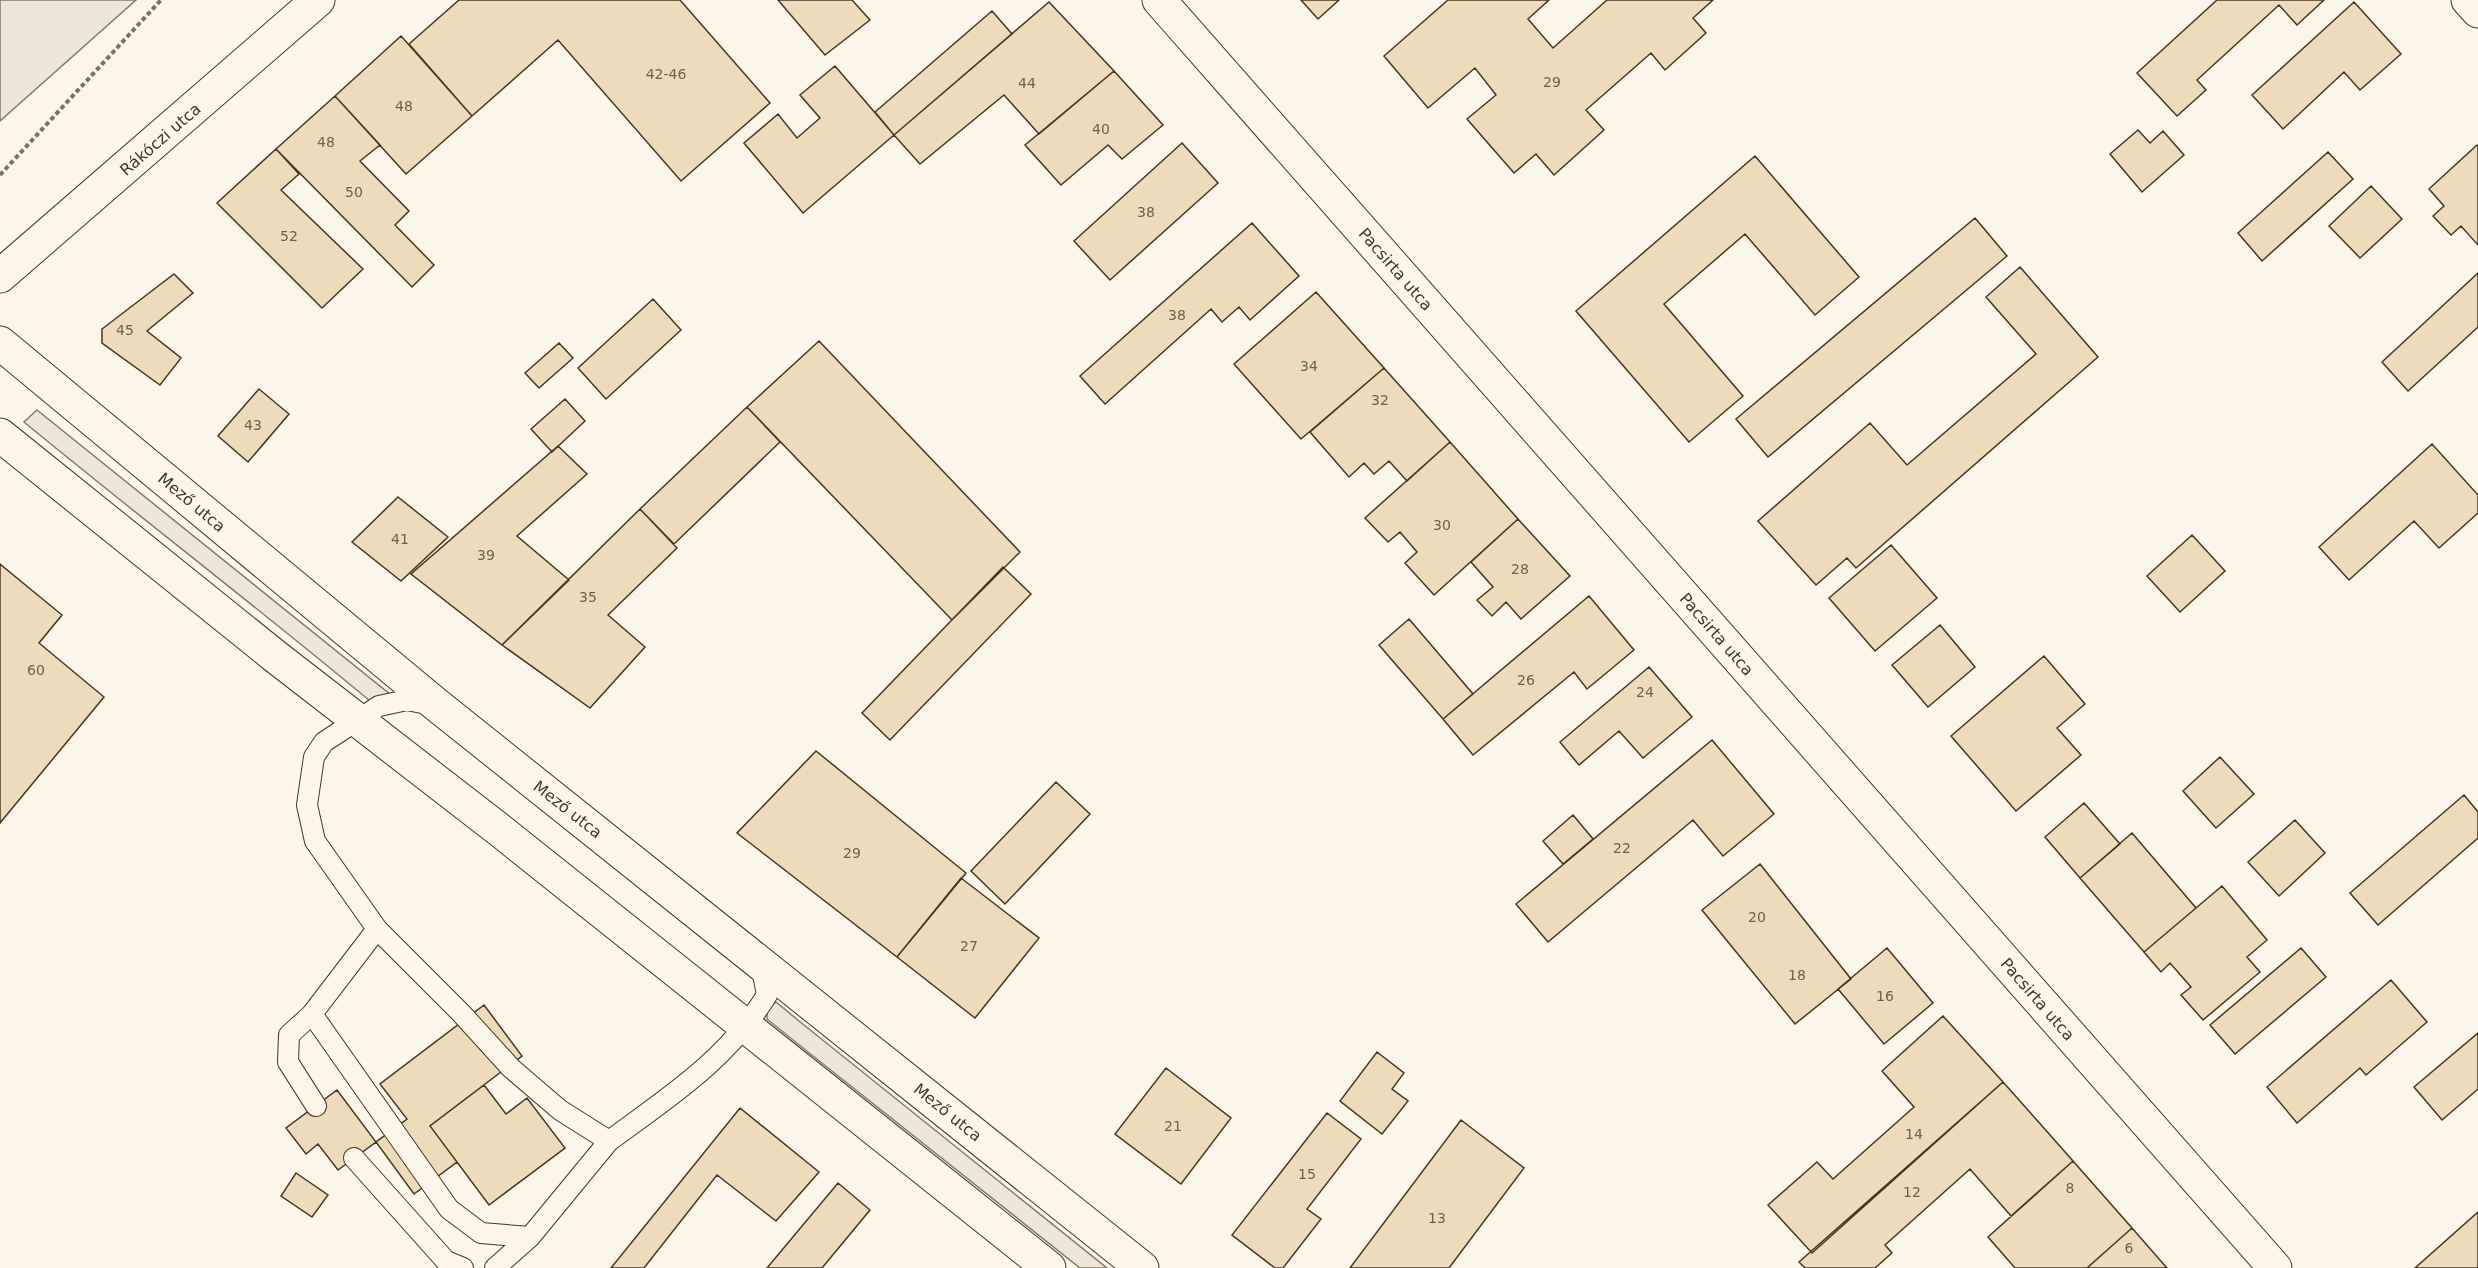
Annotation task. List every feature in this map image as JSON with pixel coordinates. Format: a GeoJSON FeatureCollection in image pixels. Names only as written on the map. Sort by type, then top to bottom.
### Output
{"type":"FeatureCollection","features":[{"type":"Feature","properties":{"kind":"main road","name":"Rákóczi utca"},"geometry":{"type":"LineString","coordinates":[[0,276],[62,225],[318,0]]}},
{"type":"Feature","properties":{"kind":"main road","name":"Pacsirta utca"},"geometry":{"type":"LineString","coordinates":[[1159,0],[2275,1268]]}},
{"type":"Feature","properties":{"kind":"main road"},"geometry":{"type":"LineString","coordinates":[[2468,0],[2478,11]]}},
{"type":"Feature","properties":{"kind":"main road","name":"Mező utca"},"geometry":{"type":"LineString","coordinates":[[0,343],[438,706],[1142,1268]]}},
{"type":"Feature","properties":{"kind":"main road"},"geometry":{"type":"LineString","coordinates":[[0,435],[276,657],[747,1026],[1049,1268]]}},
{"type":"Feature","properties":{"kind":"lane"},"geometry":{"type":"LineString","coordinates":[[438,706],[407,700],[379,706],[324,742],[314,757],[307,805],[315,841],[377,929],[461,1013],[511,1068],[560,1110],[609,1140]]}},
{"type":"Feature","properties":{"kind":"lane"},"geometry":{"type":"LineString","coordinates":[[316,1106],[288,1062],[289,1035],[312,1014],[377,929]]}},
{"type":"Feature","properties":{"kind":"lane"},"geometry":{"type":"LineString","coordinates":[[495,1268],[530,1237],[609,1140],[704,1071],[747,1026],[767,995],[761,963]]}},
{"type":"Feature","properties":{"kind":"lane"},"geometry":{"type":"LineString","coordinates":[[312,1014],[449,1209],[481,1233],[530,1237]]}},
{"type":"Feature","properties":{"kind":"lane"},"geometry":{"type":"LineString","coordinates":[[354,1158],[446,1261],[463,1268]]}},
{"type":"Feature","properties":{"kind":"path"},"geometry":{"type":"LineString","coordinates":[[0,175],[161,0]]}},
{"type":"Feature","properties":{"kind":"shaded area"},"geometry":{"type":"Polygon","coordinates":[[[0,0],[136,0],[0,121],[0,0]]]}},
{"type":"Feature","properties":{"kind":"shaded area"},"geometry":{"type":"Polygon","coordinates":[[[37,410],[391,695],[370,701],[110,492],[24,422],[37,410]]]}},
{"type":"Feature","properties":{"kind":"shaded area"},"geometry":{"type":"Polygon","coordinates":[[[776,1002],[1107,1268],[1080,1268],[808,1052],[767,1019],[767,1010],[776,1002]]]}},
{"type":"Feature","properties":{"kind":"building"},"geometry":{"type":"Polygon","coordinates":[[[459,0],[680,0],[770,103],[681,181],[558,40],[472,116],[409,44],[459,0]]]}},
{"type":"Feature","properties":{"kind":"building"},"geometry":{"type":"Polygon","coordinates":[[[778,0],[852,0],[870,20],[825,55],[778,0]]]}},
{"type":"Feature","properties":{"kind":"building"},"geometry":{"type":"Polygon","coordinates":[[[1301,0],[1339,0],[1318,19],[1301,0]]]}},
{"type":"Feature","properties":{"kind":"building"},"geometry":{"type":"Polygon","coordinates":[[[1448,0],[1549,0],[1528,19],[1553,48],[1607,0],[1713,0],[1693,18],[1706,33],[1665,70],[1651,53],[1586,110],[1604,130],[1554,175],[1536,154],[1514,173],[1467,119],[1496,95],[1475,68],[1428,108],[1384,56],[1448,0]]]}},
{"type":"Feature","properties":{"kind":"building"},"geometry":{"type":"Polygon","coordinates":[[[2217,0],[2324,0],[2297,25],[2279,5],[2197,80],[2206,90],[2177,116],[2137,73],[2217,0]]]}},
{"type":"Feature","properties":{"kind":"building"},"geometry":{"type":"Polygon","coordinates":[[[1049,2],[1114,71],[1039,134],[1004,95],[920,164],[894,135],[1049,2]]]}},
{"type":"Feature","properties":{"kind":"building"},"geometry":{"type":"Polygon","coordinates":[[[2354,2],[2401,54],[2360,90],[2344,72],[2283,129],[2252,95],[2354,2]]]}},
{"type":"Feature","properties":{"kind":"building"},"geometry":{"type":"Polygon","coordinates":[[[992,11],[1012,34],[894,135],[875,112],[992,11]]]}},
{"type":"Feature","properties":{"kind":"building"},"geometry":{"type":"Polygon","coordinates":[[[401,36],[472,116],[406,174],[335,96],[401,36]]]}},
{"type":"Feature","properties":{"kind":"building"},"geometry":{"type":"Polygon","coordinates":[[[835,66],[894,135],[803,213],[744,143],[778,114],[797,138],[820,118],[800,95],[835,66]]]}},
{"type":"Feature","properties":{"kind":"building"},"geometry":{"type":"Polygon","coordinates":[[[1114,71],[1163,125],[1122,159],[1108,145],[1061,185],[1025,145],[1114,71]]]}},
{"type":"Feature","properties":{"kind":"building"},"geometry":{"type":"Polygon","coordinates":[[[335,96],[380,145],[360,161],[409,211],[395,225],[434,265],[412,287],[276,149],[335,96]]]}},
{"type":"Feature","properties":{"kind":"building"},"geometry":{"type":"Polygon","coordinates":[[[2138,130],[2150,143],[2163,131],[2184,155],[2142,192],[2110,154],[2138,130]]]}},
{"type":"Feature","properties":{"kind":"building"},"geometry":{"type":"Polygon","coordinates":[[[1182,143],[1218,183],[1110,280],[1074,241],[1182,143]]]}},
{"type":"Feature","properties":{"kind":"building"},"geometry":{"type":"Polygon","coordinates":[[[2477,145],[2478,245],[2461,226],[2451,235],[2433,216],[2444,206],[2429,189],[2477,145]]]}},
{"type":"Feature","properties":{"kind":"building"},"geometry":{"type":"Polygon","coordinates":[[[276,149],[299,174],[281,190],[363,269],[322,308],[217,203],[276,149]]]}},
{"type":"Feature","properties":{"kind":"building"},"geometry":{"type":"Polygon","coordinates":[[[2328,152],[2353,179],[2262,261],[2238,233],[2328,152]]]}},
{"type":"Feature","properties":{"kind":"building"},"geometry":{"type":"Polygon","coordinates":[[[1755,156],[1859,277],[1815,315],[1745,234],[1664,304],[1743,396],[1689,442],[1576,311],[1755,156]]]}},
{"type":"Feature","properties":{"kind":"building"},"geometry":{"type":"Polygon","coordinates":[[[2371,186],[2402,219],[2360,258],[2329,226],[2371,186]]]}},
{"type":"Feature","properties":{"kind":"building"},"geometry":{"type":"Polygon","coordinates":[[[1975,218],[2007,256],[1768,457],[1736,419],[1975,218]]]}},
{"type":"Feature","properties":{"kind":"building"},"geometry":{"type":"Polygon","coordinates":[[[1252,223],[1299,276],[1250,320],[1239,307],[1222,322],[1211,309],[1105,404],[1080,376],[1252,223]]]}},
{"type":"Feature","properties":{"kind":"building"},"geometry":{"type":"Polygon","coordinates":[[[2020,267],[2098,357],[1856,568],[1847,558],[1816,585],[1758,521],[1870,423],[1907,465],[2036,354],[1986,297],[2020,267]]]}},
{"type":"Feature","properties":{"kind":"building"},"geometry":{"type":"Polygon","coordinates":[[[2478,273],[2478,327],[2408,391],[2382,362],[2478,273]]]}},
{"type":"Feature","properties":{"kind":"building"},"geometry":{"type":"Polygon","coordinates":[[[174,274],[193,293],[147,331],[181,358],[160,385],[102,343],[102,329],[174,274]]]}},
{"type":"Feature","properties":{"kind":"building"},"geometry":{"type":"Polygon","coordinates":[[[1316,292],[1384,368],[1301,439],[1234,364],[1316,292]]]}},
{"type":"Feature","properties":{"kind":"building"},"geometry":{"type":"Polygon","coordinates":[[[653,299],[681,330],[606,399],[578,368],[653,299]]]}},
{"type":"Feature","properties":{"kind":"building"},"geometry":{"type":"Polygon","coordinates":[[[819,341],[1020,552],[952,620],[747,407],[819,341]]]}},
{"type":"Feature","properties":{"kind":"building"},"geometry":{"type":"Polygon","coordinates":[[[559,343],[573,358],[539,388],[525,373],[559,343]]]}},
{"type":"Feature","properties":{"kind":"building"},"geometry":{"type":"Polygon","coordinates":[[[1384,368],[1450,442],[1407,481],[1389,461],[1374,474],[1364,463],[1349,477],[1310,432],[1384,368]]]}},
{"type":"Feature","properties":{"kind":"building"},"geometry":{"type":"Polygon","coordinates":[[[259,389],[289,414],[248,462],[218,436],[259,389]]]}},
{"type":"Feature","properties":{"kind":"building"},"geometry":{"type":"Polygon","coordinates":[[[565,399],[585,421],[552,452],[531,429],[565,399]]]}},
{"type":"Feature","properties":{"kind":"building"},"geometry":{"type":"Polygon","coordinates":[[[747,407],[780,442],[674,544],[640,509],[747,407]]]}},
{"type":"Feature","properties":{"kind":"building"},"geometry":{"type":"Polygon","coordinates":[[[1450,442],[1518,519],[1434,595],[1405,563],[1417,552],[1400,532],[1388,542],[1365,518],[1450,442]]]}},
{"type":"Feature","properties":{"kind":"building"},"geometry":{"type":"Polygon","coordinates":[[[2432,444],[2478,495],[2478,513],[2439,548],[2414,521],[2349,580],[2319,547],[2432,444]]]}},
{"type":"Feature","properties":{"kind":"building"},"geometry":{"type":"Polygon","coordinates":[[[558,446],[587,474],[517,536],[569,580],[502,645],[411,574],[558,446]]]}},
{"type":"Feature","properties":{"kind":"building"},"geometry":{"type":"Polygon","coordinates":[[[398,497],[448,537],[401,581],[352,542],[398,497]]]}},
{"type":"Feature","properties":{"kind":"building"},"geometry":{"type":"Polygon","coordinates":[[[640,509],[677,548],[608,615],[645,647],[590,708],[502,645],[640,509]]]}},
{"type":"Feature","properties":{"kind":"building"},"geometry":{"type":"Polygon","coordinates":[[[1518,519],[1570,576],[1521,619],[1506,602],[1492,616],[1477,600],[1493,587],[1471,562],[1518,519]]]}},
{"type":"Feature","properties":{"kind":"building"},"geometry":{"type":"Polygon","coordinates":[[[2192,535],[2225,571],[2180,612],[2147,576],[2192,535]]]}},
{"type":"Feature","properties":{"kind":"building"},"geometry":{"type":"Polygon","coordinates":[[[1891,545],[1937,598],[1875,651],[1829,598],[1891,545]]]}},
{"type":"Feature","properties":{"kind":"building"},"geometry":{"type":"Polygon","coordinates":[[[0,564],[62,615],[39,643],[104,697],[0,823],[0,564]]]}},
{"type":"Feature","properties":{"kind":"building"},"geometry":{"type":"Polygon","coordinates":[[[1003,567],[1031,594],[890,740],[862,713],[1003,567]]]}},
{"type":"Feature","properties":{"kind":"building"},"geometry":{"type":"Polygon","coordinates":[[[1589,596],[1634,650],[1587,689],[1574,672],[1473,755],[1443,719],[1589,596]]]}},
{"type":"Feature","properties":{"kind":"building"},"geometry":{"type":"Polygon","coordinates":[[[1409,619],[1473,694],[1443,719],[1379,645],[1409,619]]]}},
{"type":"Feature","properties":{"kind":"building"},"geometry":{"type":"Polygon","coordinates":[[[1940,625],[1975,667],[1928,707],[1892,665],[1940,625]]]}},
{"type":"Feature","properties":{"kind":"building"},"geometry":{"type":"Polygon","coordinates":[[[2044,656],[2085,704],[2057,728],[2081,755],[2016,811],[1951,736],[2044,656]]]}},
{"type":"Feature","properties":{"kind":"building"},"geometry":{"type":"Polygon","coordinates":[[[1649,667],[1692,717],[1643,758],[1619,731],[1579,765],[1560,742],[1649,667]]]}},
{"type":"Feature","properties":{"kind":"building"},"geometry":{"type":"Polygon","coordinates":[[[1712,740],[1774,814],[1723,856],[1693,820],[1548,942],[1516,904],[1712,740]]]}},
{"type":"Feature","properties":{"kind":"building"},"geometry":{"type":"Polygon","coordinates":[[[816,751],[966,873],[897,957],[737,833],[816,751]]]}},
{"type":"Feature","properties":{"kind":"building"},"geometry":{"type":"Polygon","coordinates":[[[2220,757],[2254,794],[2216,828],[2183,791],[2220,757]]]}},
{"type":"Feature","properties":{"kind":"building"},"geometry":{"type":"Polygon","coordinates":[[[1056,782],[1090,814],[1005,904],[971,871],[1056,782]]]}},
{"type":"Feature","properties":{"kind":"building"},"geometry":{"type":"Polygon","coordinates":[[[2464,795],[2478,812],[2478,838],[2378,925],[2350,893],[2464,795]]]}},
{"type":"Feature","properties":{"kind":"building"},"geometry":{"type":"Polygon","coordinates":[[[2084,803],[2120,844],[2080,878],[2045,837],[2084,803]]]}},
{"type":"Feature","properties":{"kind":"building"},"geometry":{"type":"Polygon","coordinates":[[[1573,815],[1593,839],[1563,864],[1543,841],[1573,815]]]}},
{"type":"Feature","properties":{"kind":"building"},"geometry":{"type":"Polygon","coordinates":[[[2295,820],[2325,853],[2279,896],[2248,862],[2295,820]]]}},
{"type":"Feature","properties":{"kind":"building"},"geometry":{"type":"Polygon","coordinates":[[[2132,833],[2196,908],[2144,952],[2080,878],[2132,833]]]}},
{"type":"Feature","properties":{"kind":"building"},"geometry":{"type":"Polygon","coordinates":[[[1760,864],[1851,979],[1795,1024],[1702,910],[1760,864]]]}},
{"type":"Feature","properties":{"kind":"building"},"geometry":{"type":"Polygon","coordinates":[[[961,878],[1039,938],[975,1018],[897,957],[961,878]]]}},
{"type":"Feature","properties":{"kind":"building"},"geometry":{"type":"Polygon","coordinates":[[[2222,886],[2267,940],[2247,957],[2260,972],[2203,1020],[2181,995],[2191,987],[2170,963],[2161,972],[2144,952],[2222,886]]]}},
{"type":"Feature","properties":{"kind":"building"},"geometry":{"type":"Polygon","coordinates":[[[1887,948],[1933,1003],[1884,1044],[1838,989],[1887,948]]]}},
{"type":"Feature","properties":{"kind":"building"},"geometry":{"type":"Polygon","coordinates":[[[2301,948],[2326,977],[2235,1054],[2210,1025],[2301,948]]]}},
{"type":"Feature","properties":{"kind":"building"},"geometry":{"type":"Polygon","coordinates":[[[2391,980],[2427,1022],[2366,1075],[2360,1068],[2297,1123],[2267,1087],[2391,980]]]}},
{"type":"Feature","properties":{"kind":"building"},"geometry":{"type":"Polygon","coordinates":[[[484,1005],[522,1056],[430,1126],[457,1162],[414,1194],[376,1142],[407,1119],[380,1084],[484,1005]]]}},
{"type":"Feature","properties":{"kind":"building"},"geometry":{"type":"Polygon","coordinates":[[[1943,1016],[2003,1082],[1812,1253],[1768,1205],[1817,1162],[1833,1179],[1914,1107],[1882,1071],[1943,1016]]]}},
{"type":"Feature","properties":{"kind":"building"},"geometry":{"type":"Polygon","coordinates":[[[2478,1033],[2478,1089],[2442,1120],[2414,1087],[2478,1033]]]}},
{"type":"Feature","properties":{"kind":"building"},"geometry":{"type":"Polygon","coordinates":[[[1377,1052],[1404,1073],[1392,1089],[1408,1101],[1382,1134],[1340,1101],[1377,1052]]]}},
{"type":"Feature","properties":{"kind":"building"},"geometry":{"type":"Polygon","coordinates":[[[1166,1068],[1231,1118],[1181,1184],[1115,1134],[1166,1068]]]}},
{"type":"Feature","properties":{"kind":"building"},"geometry":{"type":"Polygon","coordinates":[[[2003,1082],[2073,1161],[2011,1216],[1970,1169],[1885,1245],[1892,1253],[1875,1268],[1805,1268],[1799,1262],[2003,1082]]]}},
{"type":"Feature","properties":{"kind":"building"},"geometry":{"type":"Polygon","coordinates":[[[484,1085],[506,1114],[527,1098],[565,1148],[489,1205],[430,1126],[484,1085]]]}},
{"type":"Feature","properties":{"kind":"building"},"geometry":{"type":"Polygon","coordinates":[[[337,1090],[376,1142],[338,1170],[318,1144],[306,1154],[286,1128],[337,1090]]]}},
{"type":"Feature","properties":{"kind":"building"},"geometry":{"type":"Polygon","coordinates":[[[740,1108],[819,1172],[776,1221],[717,1175],[644,1268],[611,1268],[740,1108]]]}},
{"type":"Feature","properties":{"kind":"building"},"geometry":{"type":"Polygon","coordinates":[[[1327,1113],[1361,1139],[1307,1209],[1321,1219],[1283,1268],[1275,1268],[1232,1235],[1327,1113]]]}},
{"type":"Feature","properties":{"kind":"building"},"geometry":{"type":"Polygon","coordinates":[[[1461,1120],[1524,1168],[1449,1268],[1350,1268],[1461,1120]]]}},
{"type":"Feature","properties":{"kind":"building"},"geometry":{"type":"Polygon","coordinates":[[[2073,1161],[2132,1228],[2087,1268],[2015,1268],[1988,1237],[2073,1161]]]}},
{"type":"Feature","properties":{"kind":"building"},"geometry":{"type":"Polygon","coordinates":[[[296,1173],[328,1195],[312,1217],[281,1196],[296,1173]]]}},
{"type":"Feature","properties":{"kind":"building"},"geometry":{"type":"Polygon","coordinates":[[[838,1183],[870,1210],[822,1268],[767,1268],[838,1183]]]}},
{"type":"Feature","properties":{"kind":"building"},"geometry":{"type":"Polygon","coordinates":[[[2478,1212],[2478,1268],[2415,1268],[2478,1212]]]}},
{"type":"Feature","properties":{"kind":"building"},"geometry":{"type":"Polygon","coordinates":[[[2132,1228],[2167,1268],[2087,1268],[2132,1228]]]}}]}
